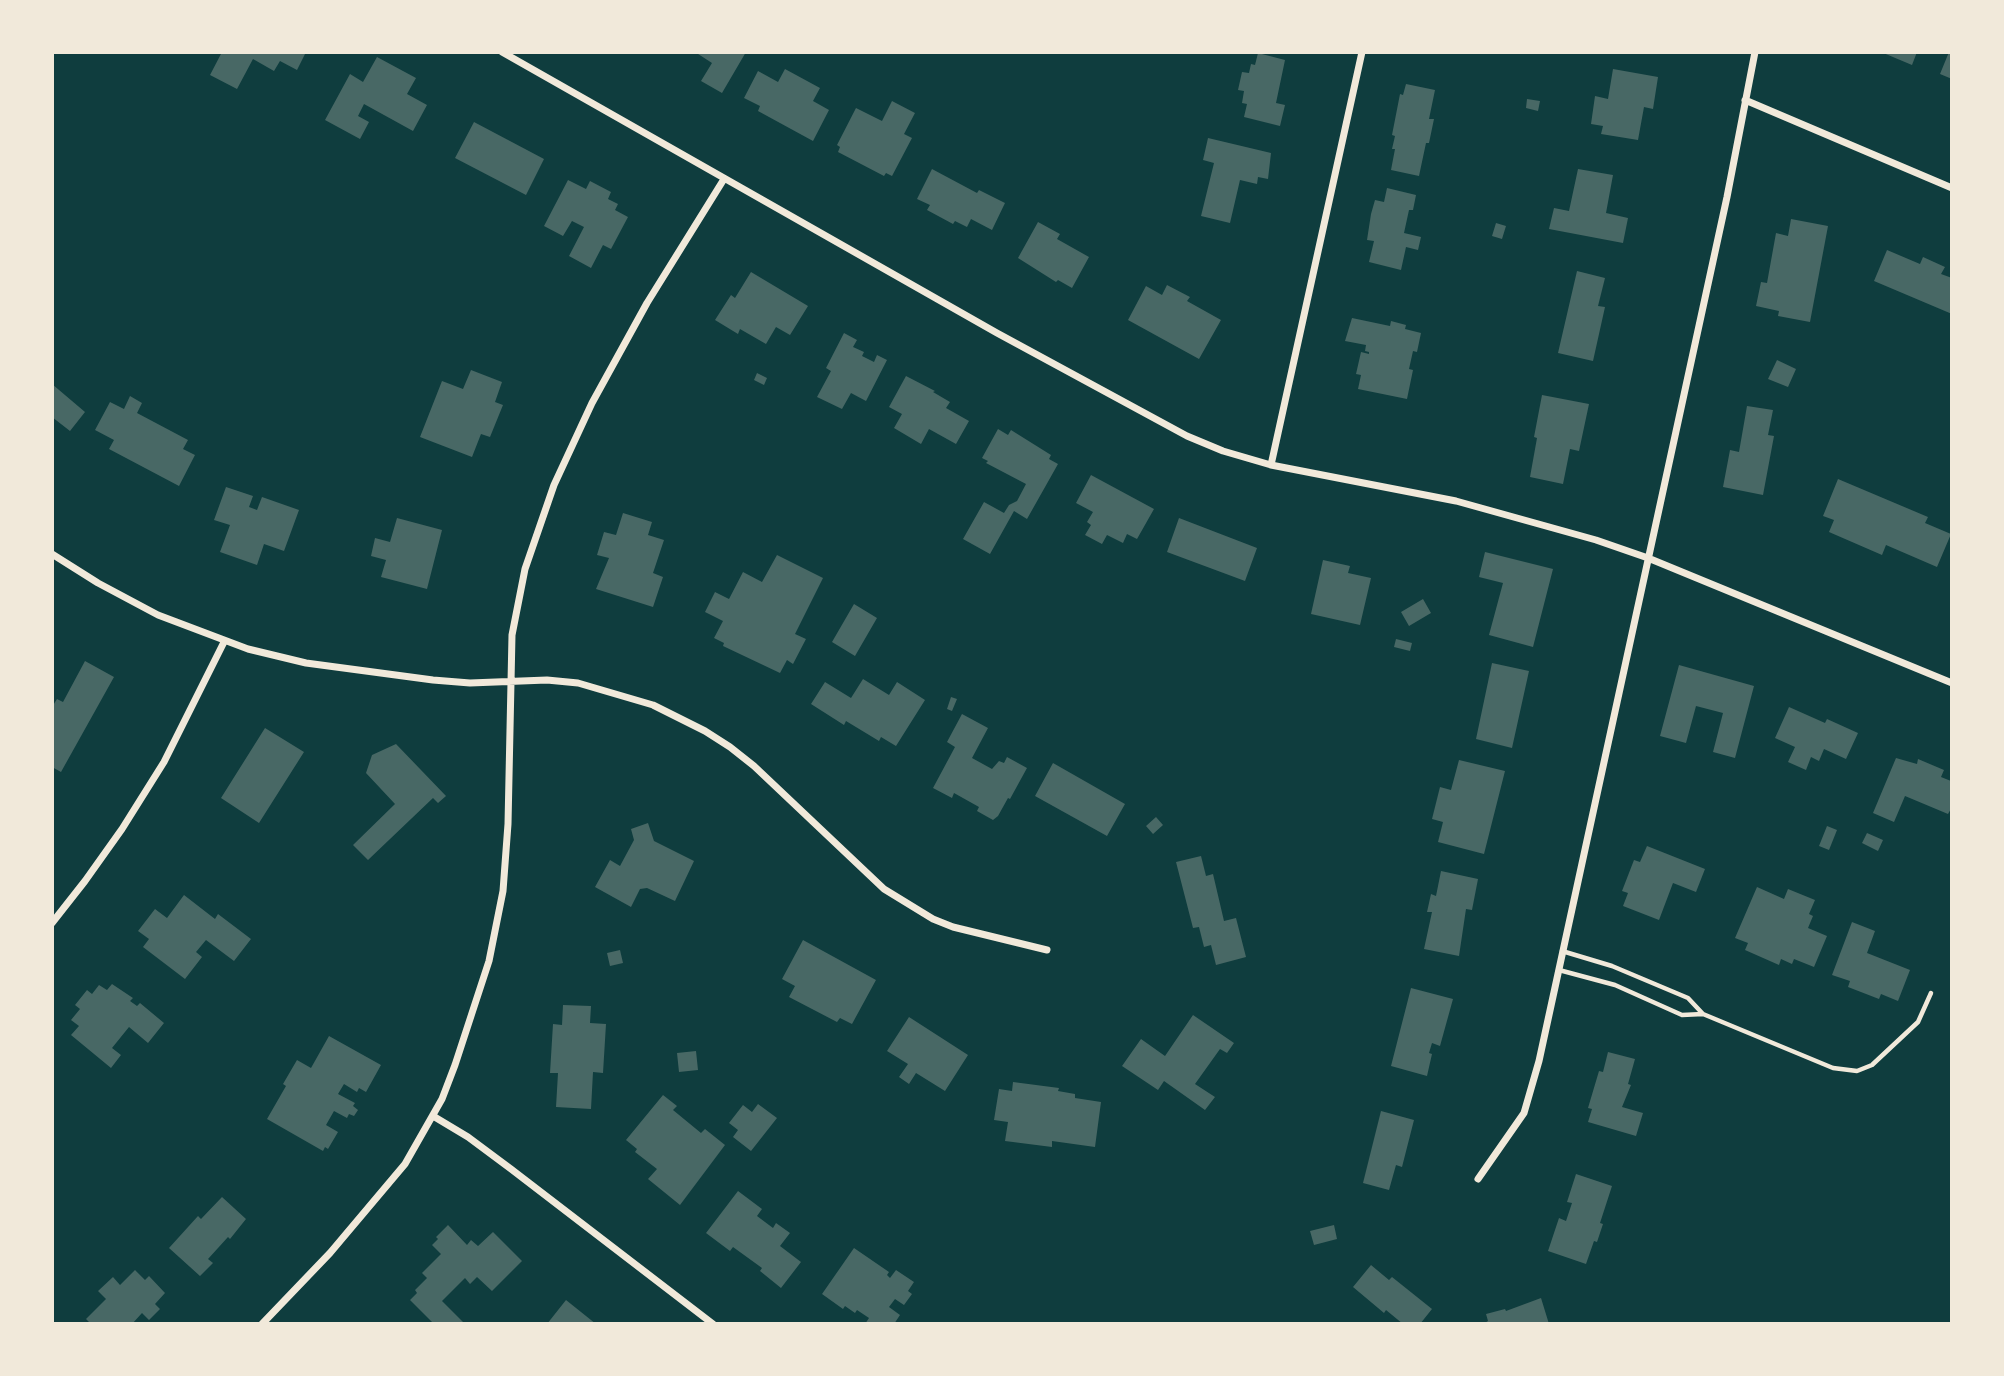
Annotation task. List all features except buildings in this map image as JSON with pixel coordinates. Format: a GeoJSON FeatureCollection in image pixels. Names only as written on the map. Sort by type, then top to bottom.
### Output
{"type":"FeatureCollection","features":[{"type":"Feature","properties":{"kind":"street"},"geometry":{"type":"LineString","coordinates":[[502,52],[997,333],[1187,436],[1223,451],[1271,465],[1456,501],[1596,540],[1648,558],[1951,683]]}},
{"type":"Feature","properties":{"kind":"street"},"geometry":{"type":"LineString","coordinates":[[1271,465],[1362,52]]}},
{"type":"Feature","properties":{"kind":"street"},"geometry":{"type":"LineString","coordinates":[[1478,1179],[1524,1113],[1539,1061],[1727,197],[1755,52]]}},
{"type":"Feature","properties":{"kind":"street"},"geometry":{"type":"LineString","coordinates":[[1745,100],[1951,188]]}},
{"type":"Feature","properties":{"kind":"street"},"geometry":{"type":"LineString","coordinates":[[262,1324],[382,1194],[405,1164],[442,1098],[467,1031],[497,926],[503,891],[508,824],[513,635],[519,595],[534,541],[554,485],[579,430],[621,350],[689,233],[724,179]]}},
{"type":"Feature","properties":{"kind":"street"},"geometry":{"type":"LineString","coordinates":[[52,554],[138,605],[224,642],[306,663],[361,672],[470,683],[547,680],[578,683],[626,695],[680,716],[730,747],[754,766],[884,889],[933,919],[953,927],[1047,950]]}},
{"type":"Feature","properties":{"kind":"street"},"geometry":{"type":"LineString","coordinates":[[52,923],[122,829],[157,773],[224,642]]}},
{"type":"Feature","properties":{"kind":"street"},"geometry":{"type":"LineString","coordinates":[[433,1116],[468,1137],[713,1324]]}},
{"type":"Feature","properties":{"kind":"lane"},"geometry":{"type":"LineString","coordinates":[[1562,951],[1612,965],[1688,998],[1703,1014],[1833,1068],[1857,1072],[1872,1065],[1919,1021],[1931,993]]}},
{"type":"Feature","properties":{"kind":"lane"},"geometry":{"type":"LineString","coordinates":[[1559,970],[1615,985],[1682,1015],[1703,1014]]}}]}
